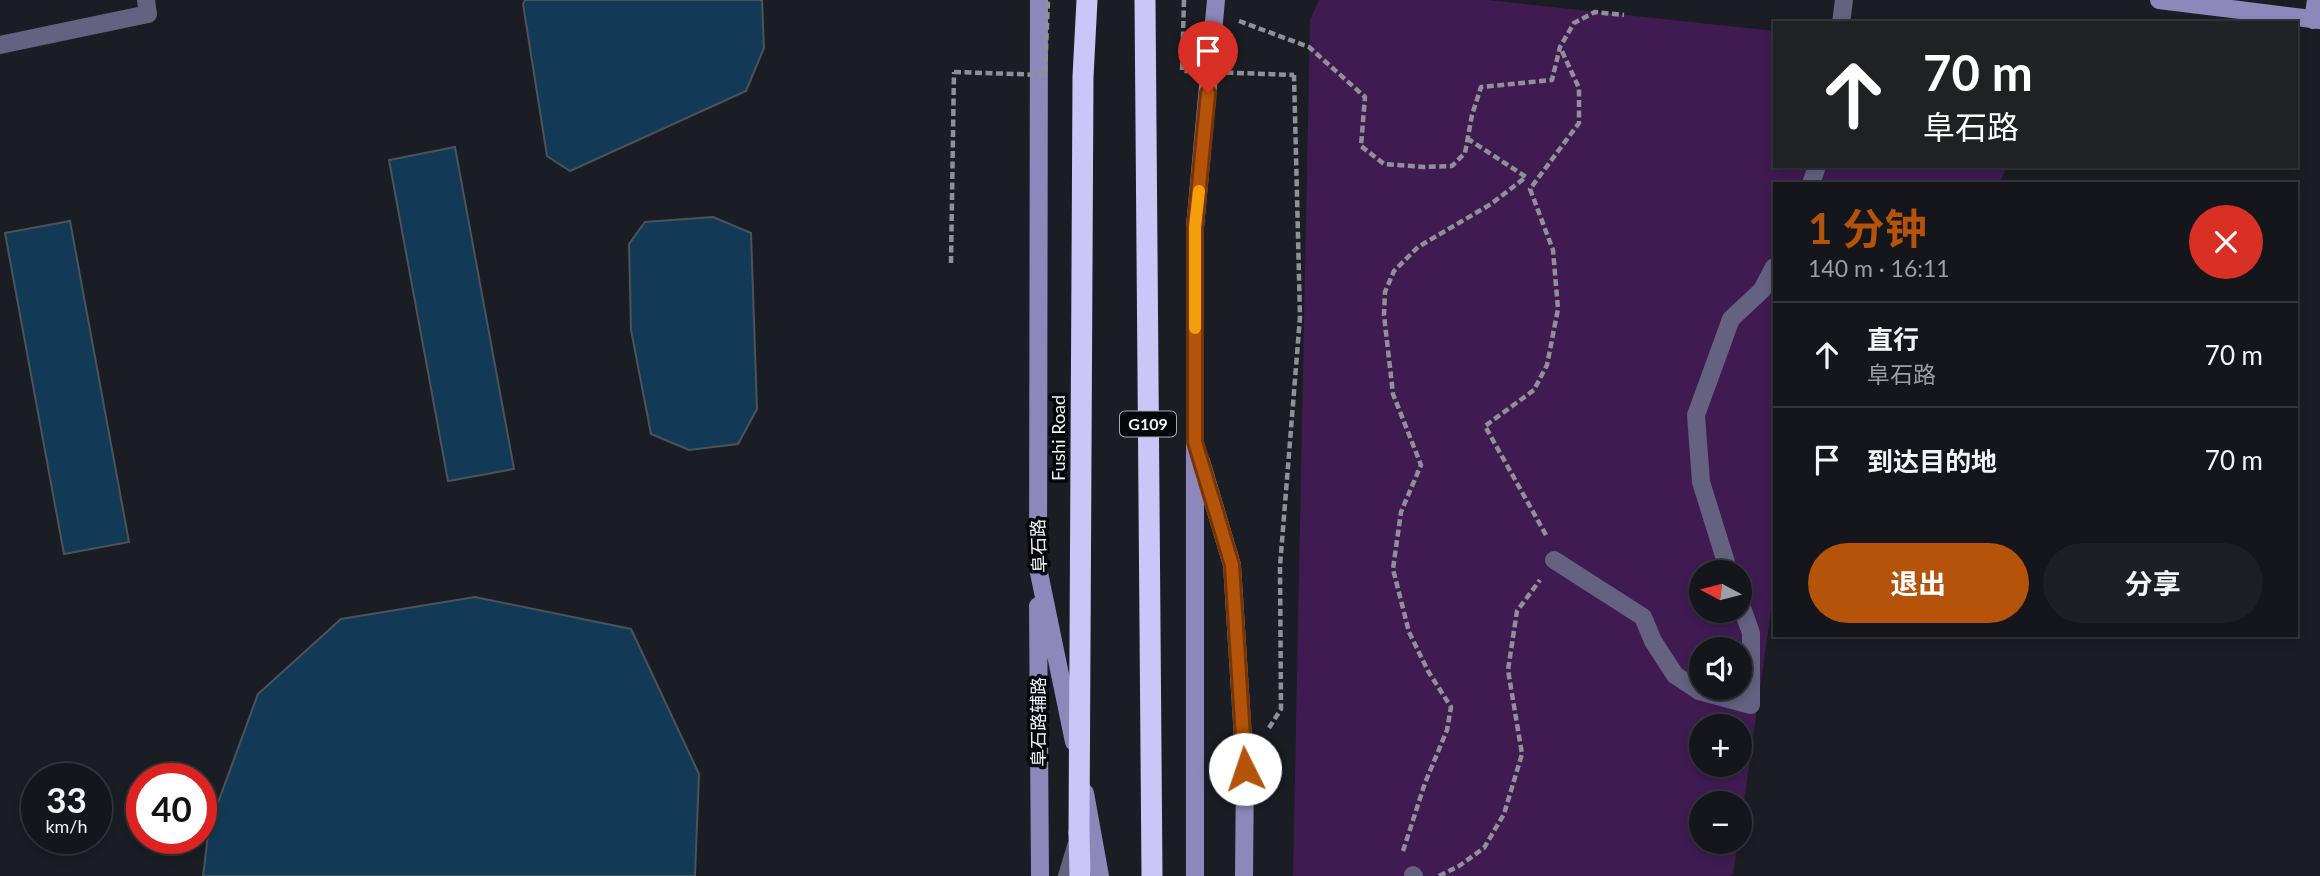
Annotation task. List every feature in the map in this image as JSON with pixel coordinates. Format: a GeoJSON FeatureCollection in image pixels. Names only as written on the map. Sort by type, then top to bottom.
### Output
{"type":"FeatureCollection","features":[{"type":"Feature","properties":{"kind":"highway","name":"Fushi Road"},"geometry":{"type":"LineString","coordinates":[[1080,876],[1083,91],[1087,0]]}},
{"type":"Feature","properties":{"kind":"highway","name":"G109"},"geometry":{"type":"LineString","coordinates":[[1145,0],[1152,876]]}},
{"type":"Feature","properties":{"kind":"main road","name":"阜石路"},"geometry":{"type":"LineString","coordinates":[[1039,0],[1038,568],[1100,876]]}},
{"type":"Feature","properties":{"kind":"main road"},"geometry":{"type":"LineString","coordinates":[[2159,0],[2317,20],[2316,0]]}},
{"type":"Feature","properties":{"kind":"main road"},"geometry":{"type":"LineString","coordinates":[[1195,876],[1195,227],[1215,6]]}},
{"type":"Feature","properties":{"kind":"main road"},"geometry":{"type":"LineString","coordinates":[[1195,442],[1232,565],[1245,769],[1244,876]]}},
{"type":"Feature","properties":{"kind":"main road","name":"阜石路辅路"},"geometry":{"type":"LineString","coordinates":[[1038,568],[1040,876]]}},
{"type":"Feature","properties":{"kind":"street"},"geometry":{"type":"LineString","coordinates":[[0,44],[148,14],[146,0]]}},
{"type":"Feature","properties":{"kind":"street"},"geometry":{"type":"LineString","coordinates":[[1842,21],[1844,0]]}},
{"type":"Feature","properties":{"kind":"street"},"geometry":{"type":"LineString","coordinates":[[1725,560],[1700,482],[1696,415],[1731,319],[1762,290],[1773,269]]}},
{"type":"Feature","properties":{"kind":"street"},"geometry":{"type":"LineString","coordinates":[[1554,560],[1643,617],[1653,641],[1675,675],[1699,691],[1751,705],[1751,633],[1747,623]]}},
{"type":"Feature","properties":{"kind":"street"},"geometry":{"type":"LineString","coordinates":[[1067,876],[1079,833]]}},
{"type":"Feature","properties":{"kind":"street"},"geometry":{"type":"LineString","coordinates":[[1152,849],[1161,876]]}},
{"type":"Feature","properties":{"kind":"path"},"geometry":{"type":"LineString","coordinates":[[951,263],[954,72],[1045,75],[1048,0]]}},
{"type":"Feature","properties":{"kind":"path"},"geometry":{"type":"LineString","coordinates":[[1184,0],[1182,71],[1294,75],[1300,317],[1280,566],[1281,709]]}},
{"type":"Feature","properties":{"kind":"path"},"geometry":{"type":"LineString","coordinates":[[1215,6],[1309,47],[1365,97],[1362,146],[1384,164],[1424,167],[1452,166],[1465,153],[1472,115],[1481,87],[1552,80],[1560,47],[1574,23],[1595,12],[1624,15]]}},
{"type":"Feature","properties":{"kind":"path"},"geometry":{"type":"LineString","coordinates":[[1438,876],[1459,866],[1484,848],[1504,814],[1522,754],[1508,670],[1517,611],[1554,560],[1544,531],[1486,426],[1534,390],[1547,366],[1558,309],[1553,250],[1530,189],[1579,123],[1578,88],[1560,47]]}},
{"type":"Feature","properties":{"kind":"path"},"geometry":{"type":"LineString","coordinates":[[1414,876],[1403,852],[1425,783],[1447,730],[1451,707],[1428,671],[1409,632],[1393,569],[1401,512],[1421,465],[1393,394],[1384,315],[1385,292],[1394,271],[1418,247],[1491,204],[1526,177],[1468,139]]}},
{"type":"Feature","properties":{"kind":"shaded area"},"geometry":{"type":"Polygon","coordinates":[[[1319,0],[1488,0],[1773,31],[1773,168],[2006,168],[2000,182],[1773,182],[1773,597],[1752,745],[1752,714],[1689,714],[1689,777],[1747,777],[1745,791],[1689,791],[1689,854],[1736,854],[1733,874],[1293,876],[1310,20],[1319,0]]]}},
{"type":"Feature","properties":{"kind":"building"},"geometry":{"type":"Polygon","coordinates":[[[525,0],[762,0],[764,48],[746,91],[570,171],[547,156],[523,4],[525,0]]]}},
{"type":"Feature","properties":{"kind":"building"},"geometry":{"type":"Polygon","coordinates":[[[455,147],[514,469],[448,481],[389,160],[455,147]]]}},
{"type":"Feature","properties":{"kind":"building"},"geometry":{"type":"Polygon","coordinates":[[[713,217],[751,233],[757,409],[738,444],[689,450],[651,434],[631,330],[629,244],[645,222],[713,217]]]}},
{"type":"Feature","properties":{"kind":"building"},"geometry":{"type":"Polygon","coordinates":[[[70,221],[129,542],[64,554],[5,233],[70,221]]]}},
{"type":"Feature","properties":{"kind":"building"},"geometry":{"type":"Polygon","coordinates":[[[475,597],[631,629],[699,774],[695,876],[203,876],[206,854],[217,854],[217,805],[258,694],[341,619],[475,597]]]}},
{"type":"Feature","properties":{"kind":"slow traffic"},"geometry":{"type":"LineString","coordinates":[[1195,328],[1195,227],[1199,191]]}},
{"type":"Feature","properties":{"kind":"route"},"geometry":{"type":"LineString","coordinates":[[1208,93],[1195,227],[1195,442],[1232,565],[1245,769]]}}]}
